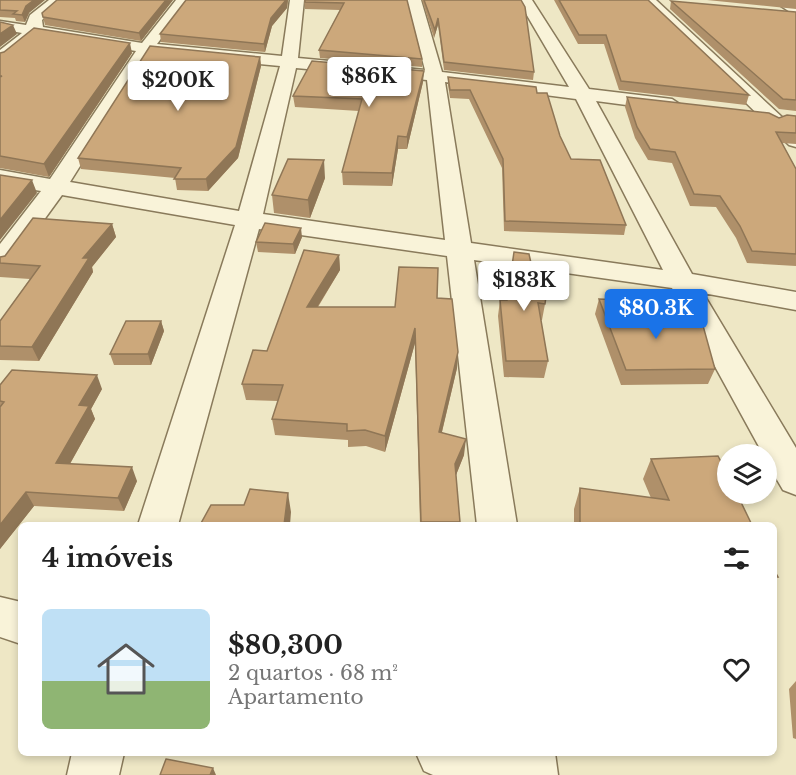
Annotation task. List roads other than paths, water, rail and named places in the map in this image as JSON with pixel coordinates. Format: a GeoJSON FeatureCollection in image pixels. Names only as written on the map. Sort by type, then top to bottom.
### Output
{"type":"FeatureCollection","features":[{"type":"Feature","properties":{"kind":"street"},"geometry":{"type":"LineString","coordinates":[[36,29],[33,23],[35,18],[57,0]]}},
{"type":"Feature","properties":{"kind":"street"},"geometry":{"type":"LineString","coordinates":[[0,262],[57,185],[146,48],[183,0]]}},
{"type":"Feature","properties":{"kind":"street"},"geometry":{"type":"LineString","coordinates":[[159,522],[249,220],[289,63],[297,0]]}},
{"type":"Feature","properties":{"kind":"street"},"geometry":{"type":"LineString","coordinates":[[414,0],[435,76],[497,522]]}},
{"type":"Feature","properties":{"kind":"street"},"geometry":{"type":"LineString","coordinates":[[525,0],[582,93],[682,281],[796,480]]}},
{"type":"Feature","properties":{"kind":"street"},"geometry":{"type":"LineString","coordinates":[[631,0],[671,3]]}},
{"type":"Feature","properties":{"kind":"street"},"geometry":{"type":"LineString","coordinates":[[648,0],[796,141]]}},
{"type":"Feature","properties":{"kind":"street"},"geometry":{"type":"LineString","coordinates":[[776,6],[796,14]]}},
{"type":"Feature","properties":{"kind":"street"},"geometry":{"type":"LineString","coordinates":[[0,25],[146,48],[435,76],[695,107]]}},
{"type":"Feature","properties":{"kind":"street"},"geometry":{"type":"LineString","coordinates":[[0,58],[36,29]]}},
{"type":"Feature","properties":{"kind":"street"},"geometry":{"type":"LineString","coordinates":[[740,113],[796,119]]}},
{"type":"Feature","properties":{"kind":"street"},"geometry":{"type":"LineString","coordinates":[[0,177],[57,185],[249,220],[682,281],[796,301]]}},
{"type":"Feature","properties":{"kind":"street"},"geometry":{"type":"LineString","coordinates":[[0,617],[18,622]]}},
{"type":"Feature","properties":{"kind":"street"},"geometry":{"type":"LineString","coordinates":[[93,775],[97,756]]}},
{"type":"Feature","properties":{"kind":"street"},"geometry":{"type":"LineString","coordinates":[[452,756],[513,775]]}},
{"type":"Feature","properties":{"kind":"street"},"geometry":{"type":"LineString","coordinates":[[529,756],[532,775]]}}]}
